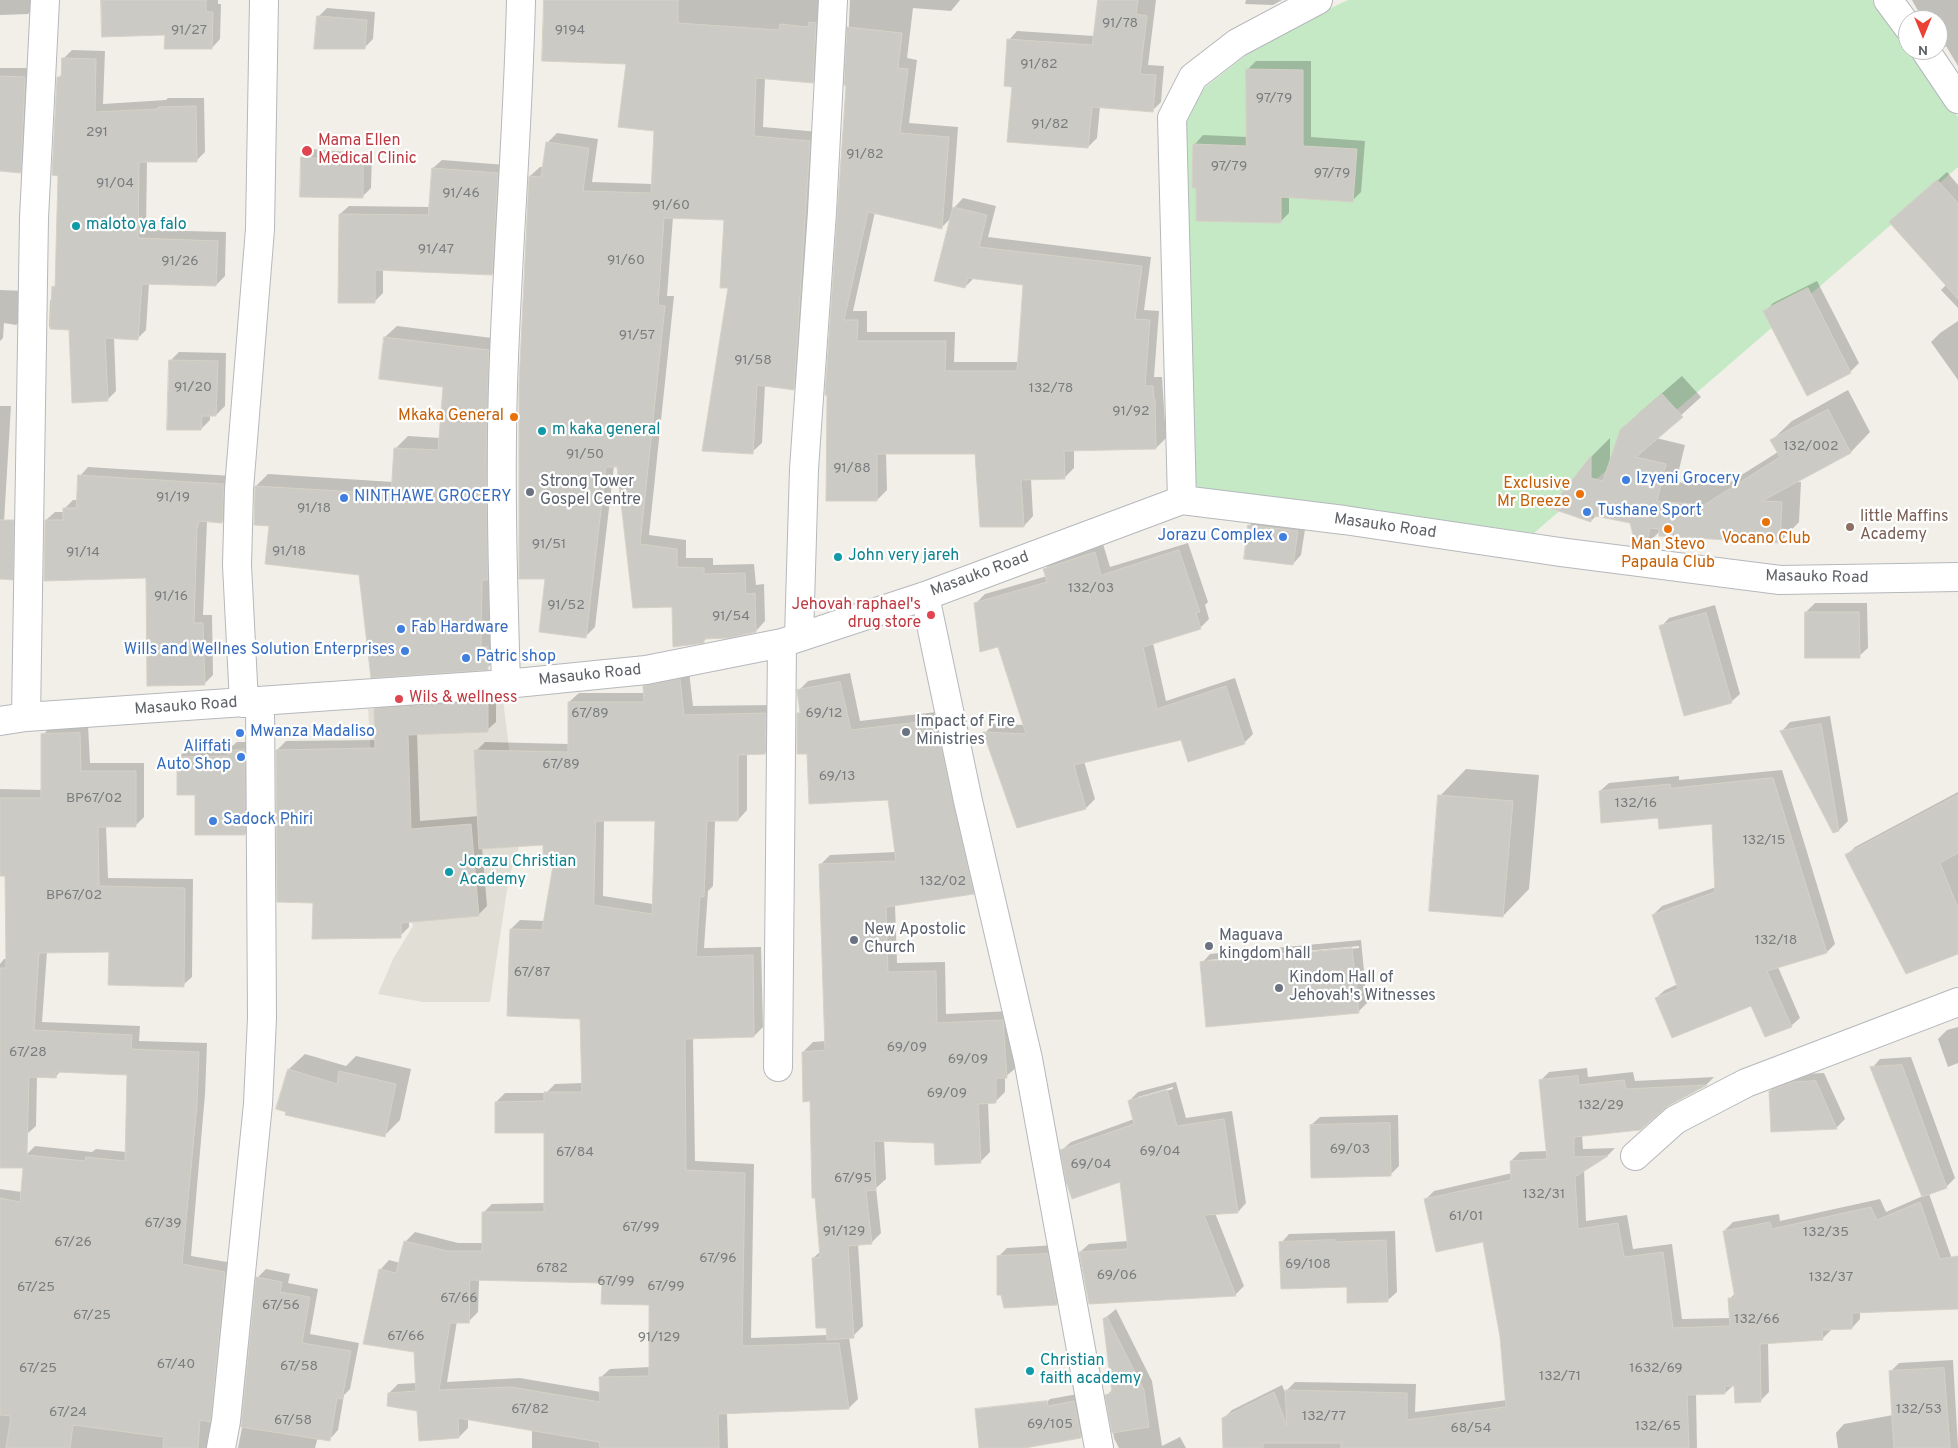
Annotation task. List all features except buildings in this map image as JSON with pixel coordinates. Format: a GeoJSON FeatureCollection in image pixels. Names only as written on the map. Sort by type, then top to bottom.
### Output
{"type":"FeatureCollection","features":[{"type":"Feature","properties":{"kind":"street"},"geometry":{"type":"LineString","coordinates":[[26,718],[34,218],[45,0]]}},
{"type":"Feature","properties":{"kind":"street"},"geometry":{"type":"LineString","coordinates":[[221,1448],[226,1421],[258,1104],[262,1009],[252,702],[237,565],[240,479],[260,229],[264,0]]}},
{"type":"Feature","properties":{"kind":"street"},"geometry":{"type":"LineString","coordinates":[[506,684],[501,531],[503,387],[522,0]]}},
{"type":"Feature","properties":{"kind":"street"},"geometry":{"type":"LineString","coordinates":[[778,1067],[790,640],[822,212],[833,0]]}},
{"type":"Feature","properties":{"kind":"street"},"geometry":{"type":"LineString","coordinates":[[1182,500],[1172,118],[1194,77],[1237,43],[1318,0]]}},
{"type":"Feature","properties":{"kind":"street"},"geometry":{"type":"LineString","coordinates":[[1888,0],[1898,14]]}},
{"type":"Feature","properties":{"kind":"street"},"geometry":{"type":"LineString","coordinates":[[1931,60],[1958,99]]}},
{"type":"Feature","properties":{"kind":"street","name":"Masauko Road"},"geometry":{"type":"LineString","coordinates":[[0,721],[506,684],[646,670],[790,640],[925,596],[1182,500],[1344,520],[1560,552],[1780,580],[1958,578]]}},
{"type":"Feature","properties":{"kind":"street"},"geometry":{"type":"LineString","coordinates":[[925,596],[968,801],[1028,1059],[1099,1448]]}},
{"type":"Feature","properties":{"kind":"street"},"geometry":{"type":"LineString","coordinates":[[1635,1156],[1675,1120],[1746,1083],[1958,1002]]}},
{"type":"Feature","properties":{"kind":"shaded area"},"geometry":{"type":"Polygon","coordinates":[[[495,699],[503,700],[521,841],[509,877],[490,1002],[423,1002],[378,994],[393,959],[413,926],[383,824],[375,822],[368,709],[495,699]]]}},
{"type":"Feature","properties":{"kind":"green space"},"geometry":{"type":"Polygon","coordinates":[[[1348,0],[1872,0],[1898,35],[1898,60],[1916,60],[1958,117],[1958,167],[1534,533],[1195,487],[1182,130],[1194,96],[1269,37],[1348,0]]]}},
{"type":"Feature","properties":{"kind":"place","name":"Mama Ellen Medical Clinic"},"geometry":{"type":"Point","coordinates":[307,151]}},
{"type":"Feature","properties":{"kind":"place","name":"maloto ya falo"},"geometry":{"type":"Point","coordinates":[76,226]}},
{"type":"Feature","properties":{"kind":"place","name":"Mkaka General"},"geometry":{"type":"Point","coordinates":[514,417]}},
{"type":"Feature","properties":{"kind":"place","name":"m kaka general"},"geometry":{"type":"Point","coordinates":[542,431]}},
{"type":"Feature","properties":{"kind":"place","name":"Izyeni Grocery"},"geometry":{"type":"Point","coordinates":[1626,480]}},
{"type":"Feature","properties":{"kind":"place","name":"Strong Tower Gospel Centre"},"geometry":{"type":"Point","coordinates":[530,492]}},
{"type":"Feature","properties":{"kind":"place","name":"Exclusive Mr Breeze"},"geometry":{"type":"Point","coordinates":[1580,494]}},
{"type":"Feature","properties":{"kind":"place","name":"NINTHAWE GROCERY"},"geometry":{"type":"Point","coordinates":[344,498]}},
{"type":"Feature","properties":{"kind":"place","name":"Tushane Sport"},"geometry":{"type":"Point","coordinates":[1587,512]}},
{"type":"Feature","properties":{"kind":"place","name":"Vocano Club"},"geometry":{"type":"Point","coordinates":[1766,522]}},
{"type":"Feature","properties":{"kind":"place","name":"little Maffins Academy"},"geometry":{"type":"Point","coordinates":[1850,527]}},
{"type":"Feature","properties":{"kind":"place","name":"Man Stevo Papaula Club"},"geometry":{"type":"Point","coordinates":[1668,529]}},
{"type":"Feature","properties":{"kind":"place","name":"Jorazu Complex"},"geometry":{"type":"Point","coordinates":[1283,537]}},
{"type":"Feature","properties":{"kind":"place","name":"John very jareh"},"geometry":{"type":"Point","coordinates":[838,557]}},
{"type":"Feature","properties":{"kind":"place","name":"Jehovah raphael's drug store"},"geometry":{"type":"Point","coordinates":[931,615]}},
{"type":"Feature","properties":{"kind":"place","name":"Fab Hardware"},"geometry":{"type":"Point","coordinates":[401,629]}},
{"type":"Feature","properties":{"kind":"place","name":"Wills and Wellnes Solution Enterprises"},"geometry":{"type":"Point","coordinates":[405,651]}},
{"type":"Feature","properties":{"kind":"place","name":"Patric shop"},"geometry":{"type":"Point","coordinates":[466,658]}},
{"type":"Feature","properties":{"kind":"place","name":"Wils & wellness"},"geometry":{"type":"Point","coordinates":[399,699]}},
{"type":"Feature","properties":{"kind":"place","name":"Impact of Fire Ministries"},"geometry":{"type":"Point","coordinates":[906,732]}},
{"type":"Feature","properties":{"kind":"place","name":"Mwanza Madaliso"},"geometry":{"type":"Point","coordinates":[240,733]}},
{"type":"Feature","properties":{"kind":"place","name":"Aliffati Auto Shop"},"geometry":{"type":"Point","coordinates":[241,757]}},
{"type":"Feature","properties":{"kind":"place","name":"Sadock Phiri"},"geometry":{"type":"Point","coordinates":[213,821]}},
{"type":"Feature","properties":{"kind":"place","name":"Jorazu Christian Academy"},"geometry":{"type":"Point","coordinates":[449,872]}},
{"type":"Feature","properties":{"kind":"place","name":"New Apostolic Church"},"geometry":{"type":"Point","coordinates":[854,940]}},
{"type":"Feature","properties":{"kind":"place","name":"Maguava kingdom hall"},"geometry":{"type":"Point","coordinates":[1209,946]}},
{"type":"Feature","properties":{"kind":"place","name":"Kindom Hall of Jehovah's Witnesses"},"geometry":{"type":"Point","coordinates":[1279,988]}},
{"type":"Feature","properties":{"kind":"place","name":"Christian faith academy"},"geometry":{"type":"Point","coordinates":[1030,1371]}}]}
